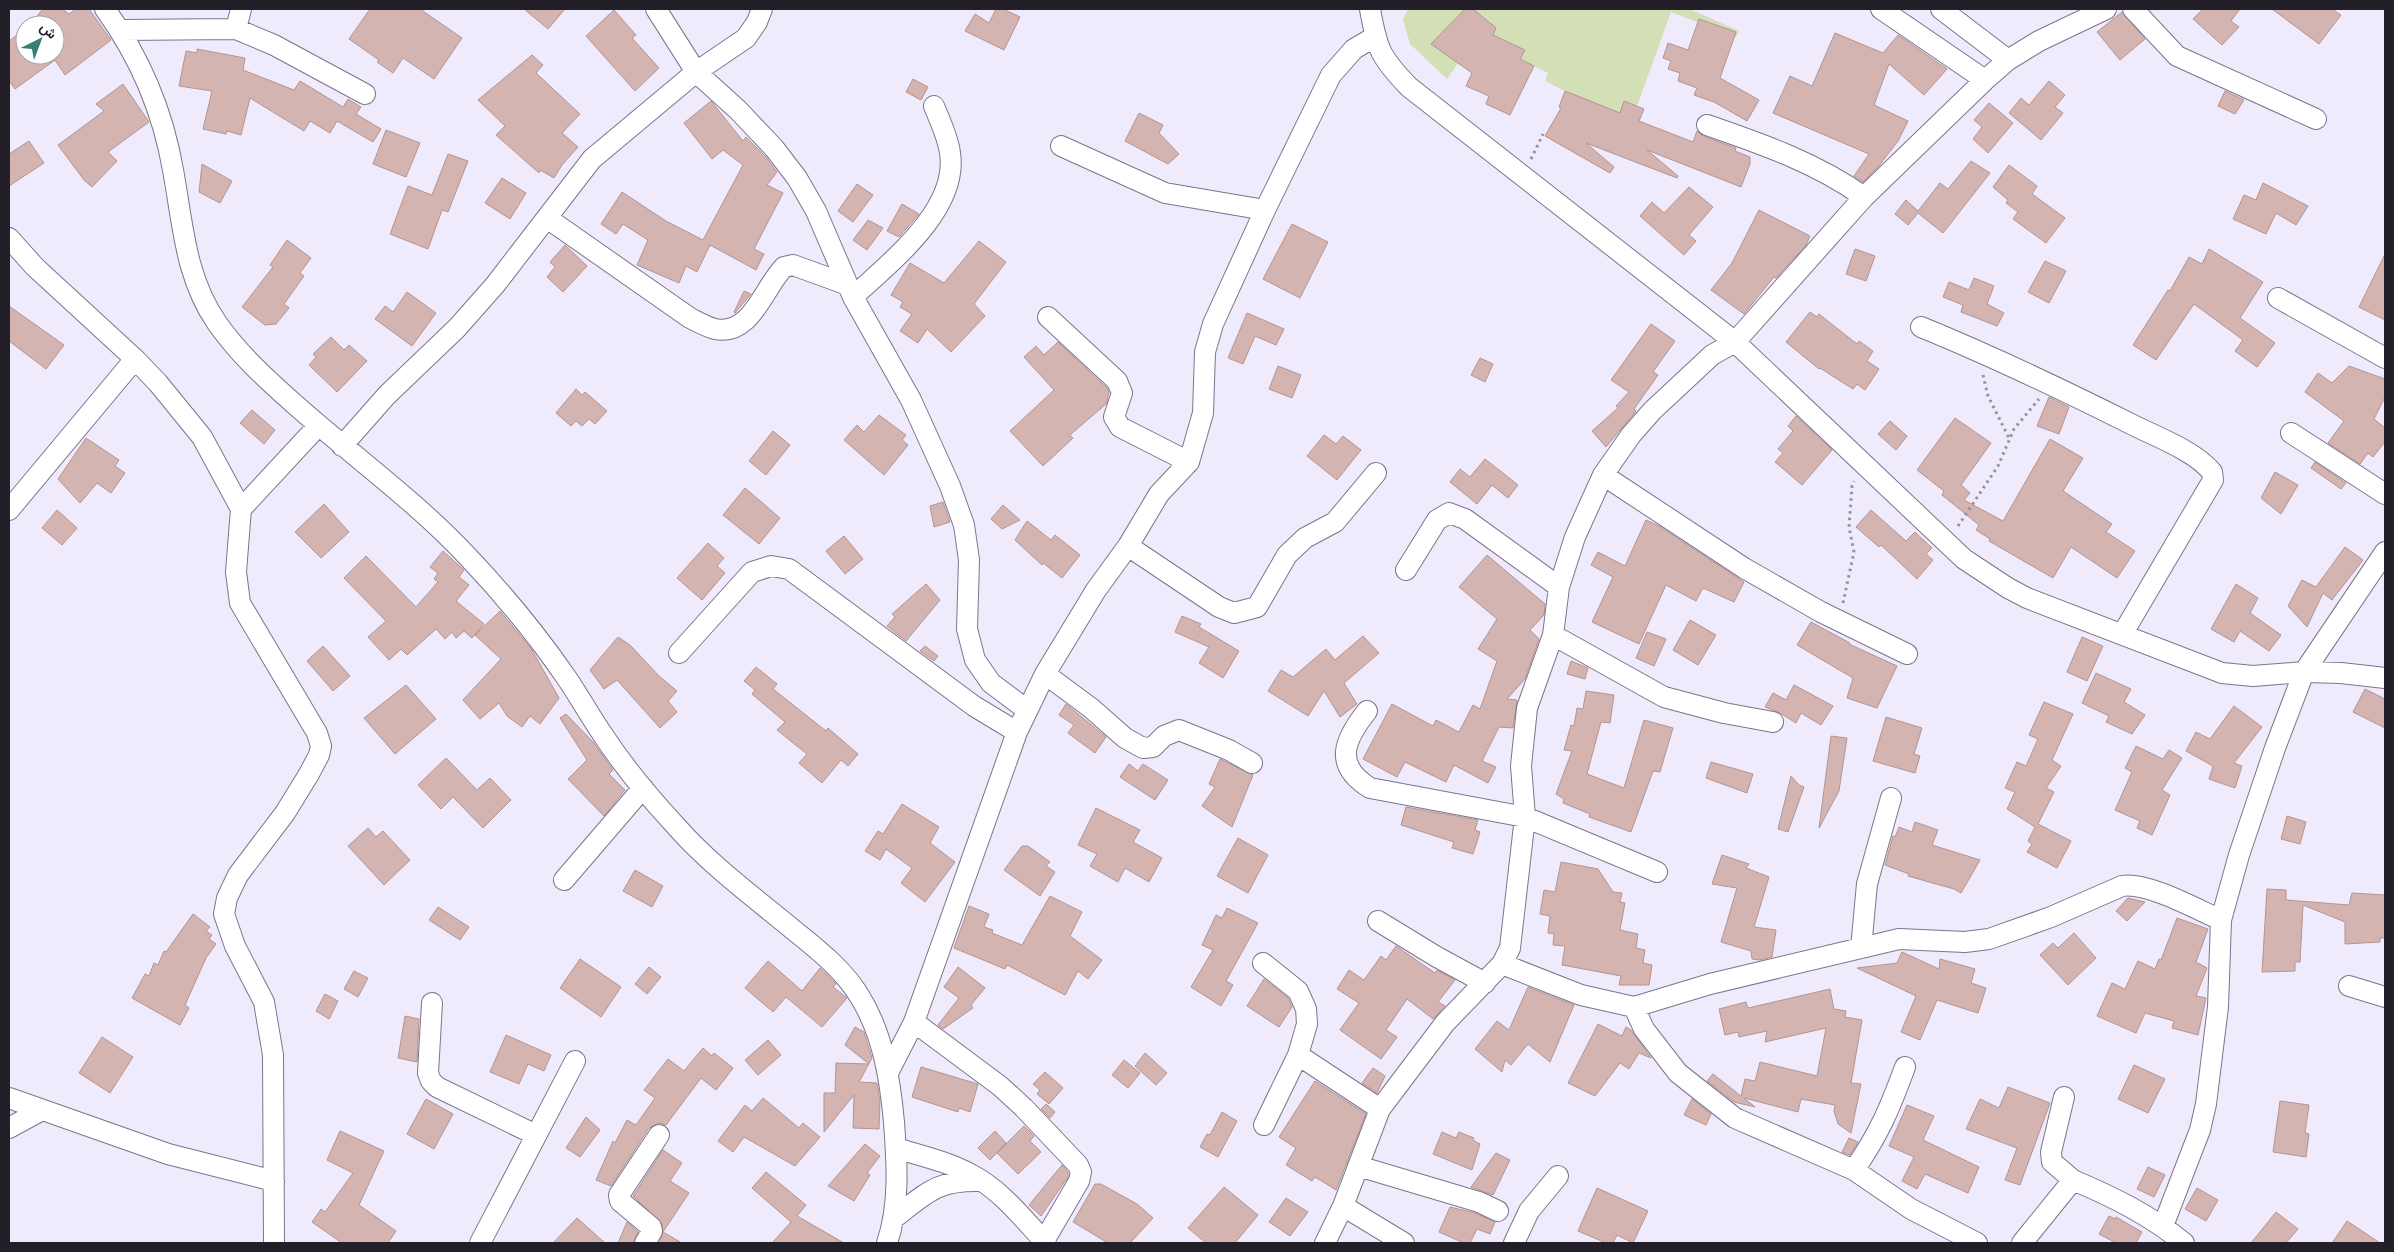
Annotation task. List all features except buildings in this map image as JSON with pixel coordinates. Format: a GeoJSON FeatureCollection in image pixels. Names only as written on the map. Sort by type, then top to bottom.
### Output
{"type":"FeatureCollection","features":[{"type":"Feature","properties":{"kind":"street"},"geometry":{"type":"LineString","coordinates":[[105,9],[120,30],[143,73],[158,112],[173,167],[186,250],[201,295],[236,348],[318,426],[424,512],[469,557],[516,610],[567,678],[605,738],[642,788],[677,829],[831,961],[862,1001],[878,1038],[888,1073],[896,1148],[894,1218],[887,1243]]}},
{"type":"Feature","properties":{"kind":"street"},"geometry":{"type":"LineString","coordinates":[[236,29],[241,9]]}},
{"type":"Feature","properties":{"kind":"street"},"geometry":{"type":"LineString","coordinates":[[656,9],[696,72],[768,141],[797,178],[816,211],[851,291],[911,400],[950,486],[964,525],[969,560],[968,629],[975,660],[991,683],[1027,710]]}},
{"type":"Feature","properties":{"kind":"street"},"geometry":{"type":"LineString","coordinates":[[342,446],[387,395],[457,328],[489,292],[592,159],[696,72],[746,38],[757,22],[762,9]]}},
{"type":"Feature","properties":{"kind":"street"},"geometry":{"type":"LineString","coordinates":[[1370,9],[1378,48],[1387,64],[1409,86],[1522,177],[1735,342],[1863,466],[1964,559],[2027,598],[2222,672],[2252,676],[2304,672],[2342,673],[2385,678]]}},
{"type":"Feature","properties":{"kind":"street"},"geometry":{"type":"LineString","coordinates":[[1881,9],[1985,80]]}},
{"type":"Feature","properties":{"kind":"street"},"geometry":{"type":"LineString","coordinates":[[1941,9],[2008,60]]}},
{"type":"Feature","properties":{"kind":"street"},"geometry":{"type":"LineString","coordinates":[[1325,1243],[1343,1206],[1380,1109],[1439,1030],[1502,964],[1510,948],[1525,817],[1522,766],[1527,708],[1553,635],[1558,587],[1575,537],[1603,475],[1631,435],[1652,411],[1712,355],[1735,342],[1864,197],[1985,80],[2008,60],[2039,41],[2106,9]]}},
{"type":"Feature","properties":{"kind":"street"},"geometry":{"type":"LineString","coordinates":[[2133,9],[2177,56],[2316,119]]}},
{"type":"Feature","properties":{"kind":"street"},"geometry":{"type":"LineString","coordinates":[[120,30],[236,29],[274,45],[365,94]]}},
{"type":"Feature","properties":{"kind":"street"},"geometry":{"type":"LineString","coordinates":[[888,1073],[914,1022],[1017,732],[1027,710],[1045,674],[1096,590],[1128,546],[1159,494],[1189,462],[1203,413],[1205,352],[1213,324],[1265,210],[1331,76],[1354,50],[1376,36]]}},
{"type":"Feature","properties":{"kind":"street"},"geometry":{"type":"LineString","coordinates":[[851,291],[916,238],[939,203],[948,179],[950,154],[934,106]]}},
{"type":"Feature","properties":{"kind":"street"},"geometry":{"type":"LineString","coordinates":[[1707,125],[1767,146],[1820,169],[1864,197]]}},
{"type":"Feature","properties":{"kind":"street"},"geometry":{"type":"LineString","coordinates":[[1061,146],[1165,192],[1265,210]]}},
{"type":"Feature","properties":{"kind":"street"},"geometry":{"type":"LineString","coordinates":[[547,218],[690,318],[715,329],[725,330],[740,325],[750,316],[784,267],[793,265],[851,291]]}},
{"type":"Feature","properties":{"kind":"street"},"geometry":{"type":"LineString","coordinates":[[9,238],[41,273],[158,383],[202,437],[241,509],[236,572],[240,602],[317,733],[320,746],[319,755],[285,813],[238,875],[227,898],[224,914],[235,946],[264,1002],[273,1055],[274,1181],[278,1240]]}},
{"type":"Feature","properties":{"kind":"street"},"geometry":{"type":"LineString","coordinates":[[2278,298],[2385,358]]}},
{"type":"Feature","properties":{"kind":"street"},"geometry":{"type":"LineString","coordinates":[[1048,317],[1117,381],[1122,393],[1114,417],[1120,428],[1189,462]]}},
{"type":"Feature","properties":{"kind":"street"},"geometry":{"type":"LineString","coordinates":[[1921,327],[2050,384],[2188,454],[2212,472],[2213,480],[2123,633]]}},
{"type":"Feature","properties":{"kind":"street"},"geometry":{"type":"LineString","coordinates":[[9,510],[134,359]]}},
{"type":"Feature","properties":{"kind":"street"},"geometry":{"type":"LineString","coordinates":[[241,509],[318,426]]}},
{"type":"Feature","properties":{"kind":"street"},"geometry":{"type":"LineString","coordinates":[[2291,433],[2385,494]]}},
{"type":"Feature","properties":{"kind":"street"},"geometry":{"type":"LineString","coordinates":[[1128,546],[1218,607],[1234,612],[1257,607],[1287,554],[1305,538],[1335,522],[1376,473]]}},
{"type":"Feature","properties":{"kind":"street"},"geometry":{"type":"LineString","coordinates":[[1603,475],[1744,568],[1836,620],[1907,654]]}},
{"type":"Feature","properties":{"kind":"street"},"geometry":{"type":"LineString","coordinates":[[1406,570],[1437,520],[1450,513],[1465,519],[1558,587]]}},
{"type":"Feature","properties":{"kind":"street"},"geometry":{"type":"LineString","coordinates":[[2163,1226],[2200,1130],[2206,1104],[2216,1026],[2221,920],[2228,892],[2275,748],[2304,672],[2385,552]]}},
{"type":"Feature","properties":{"kind":"street"},"geometry":{"type":"LineString","coordinates":[[678,653],[752,572],[771,566],[789,569],[974,706],[1017,732]]}},
{"type":"Feature","properties":{"kind":"street"},"geometry":{"type":"LineString","coordinates":[[1553,635],[1664,697],[1724,713],[1773,722]]}},
{"type":"Feature","properties":{"kind":"street"},"geometry":{"type":"LineString","coordinates":[[1045,674],[1091,708],[1125,738],[1143,748],[1153,748],[1164,736],[1179,730],[1229,750],[1252,763]]}},
{"type":"Feature","properties":{"kind":"street"},"geometry":{"type":"LineString","coordinates":[[1367,711],[1347,742],[1345,761],[1357,780],[1370,788],[1525,817],[1657,872]]}},
{"type":"Feature","properties":{"kind":"street"},"geometry":{"type":"LineString","coordinates":[[564,880],[642,788]]}},
{"type":"Feature","properties":{"kind":"street"},"geometry":{"type":"LineString","coordinates":[[1861,948],[1867,884],[1891,798]]}},
{"type":"Feature","properties":{"kind":"street"},"geometry":{"type":"LineString","coordinates":[[1502,964],[1581,994],[1634,1007],[1710,984],[1899,940],[1943,939],[1965,942],[1989,939],[2051,917],[2122,886],[2132,884],[2221,920]]}},
{"type":"Feature","properties":{"kind":"street"},"geometry":{"type":"LineString","coordinates":[[1378,921],[1485,983]]}},
{"type":"Feature","properties":{"kind":"street"},"geometry":{"type":"LineString","coordinates":[[1263,963],[1298,992],[1306,1009],[1307,1024],[1298,1055],[1264,1125]]}},
{"type":"Feature","properties":{"kind":"street"},"geometry":{"type":"LineString","coordinates":[[2349,986],[2385,997]]}},
{"type":"Feature","properties":{"kind":"street"},"geometry":{"type":"LineString","coordinates":[[432,1003],[428,1073],[431,1081],[437,1088],[536,1135]]}},
{"type":"Feature","properties":{"kind":"street"},"geometry":{"type":"LineString","coordinates":[[1634,1007],[1644,1029],[1678,1073],[1711,1101],[1735,1118],[1854,1170],[1911,1209],[1976,1243]]}},
{"type":"Feature","properties":{"kind":"street"},"geometry":{"type":"LineString","coordinates":[[896,1148],[941,1161],[973,1175],[1045,1242],[1079,1181],[1080,1172],[1078,1165],[1000,1086],[914,1022]]}},
{"type":"Feature","properties":{"kind":"street"},"geometry":{"type":"LineString","coordinates":[[1298,1055],[1380,1109]]}},
{"type":"Feature","properties":{"kind":"street"},"geometry":{"type":"LineString","coordinates":[[480,1243],[575,1061]]}},
{"type":"Feature","properties":{"kind":"street"},"geometry":{"type":"LineString","coordinates":[[1854,1170],[1875,1140],[1888,1114],[1906,1067]]}},
{"type":"Feature","properties":{"kind":"street"},"geometry":{"type":"LineString","coordinates":[[2064,1096],[2051,1152],[2052,1162],[2073,1180],[2121,1201],[2163,1226],[2184,1243]]}},
{"type":"Feature","properties":{"kind":"street"},"geometry":{"type":"LineString","coordinates":[[9,1098],[168,1154],[274,1181]]}},
{"type":"Feature","properties":{"kind":"street"},"geometry":{"type":"LineString","coordinates":[[9,1128],[42,1110]]}},
{"type":"Feature","properties":{"kind":"street"},"geometry":{"type":"LineString","coordinates":[[645,1243],[652,1231],[651,1227],[620,1200],[620,1195],[659,1135]]}},
{"type":"Feature","properties":{"kind":"street"},"geometry":{"type":"LineString","coordinates":[[1358,1166],[1479,1202],[1498,1211]]}},
{"type":"Feature","properties":{"kind":"street"},"geometry":{"type":"LineString","coordinates":[[1514,1243],[1529,1210],[1558,1176]]}},
{"type":"Feature","properties":{"kind":"street"},"geometry":{"type":"LineString","coordinates":[[2022,1243],[2073,1180]]}},
{"type":"Feature","properties":{"kind":"street"},"geometry":{"type":"LineString","coordinates":[[894,1218],[940,1185],[963,1181],[982,1182]]}},
{"type":"Feature","properties":{"kind":"street"},"geometry":{"type":"LineString","coordinates":[[1343,1206],[1404,1243]]}},
{"type":"Feature","properties":{"kind":"path"},"geometry":{"type":"LineString","coordinates":[[1522,177],[1543,134]]}},
{"type":"Feature","properties":{"kind":"path"},"geometry":{"type":"LineString","coordinates":[[1981,352],[1986,390],[2010,439]]}},
{"type":"Feature","properties":{"kind":"path"},"geometry":{"type":"LineString","coordinates":[[1947,543],[1998,466],[2014,429],[2050,384]]}},
{"type":"Feature","properties":{"kind":"path"},"geometry":{"type":"LineString","coordinates":[[1836,620],[1845,597],[1854,552],[1849,527],[1852,486],[1863,466]]}},
{"type":"Feature","properties":{"kind":"green space"},"geometry":{"type":"Polygon","coordinates":[[[1408,9],[1690,9],[1739,31],[1736,37],[1671,12],[1637,106],[1624,101],[1620,113],[1545,81],[1548,73],[1520,59],[1524,49],[1493,35],[1458,63],[1447,79],[1410,44],[1403,19],[1408,9]]]}}]}
